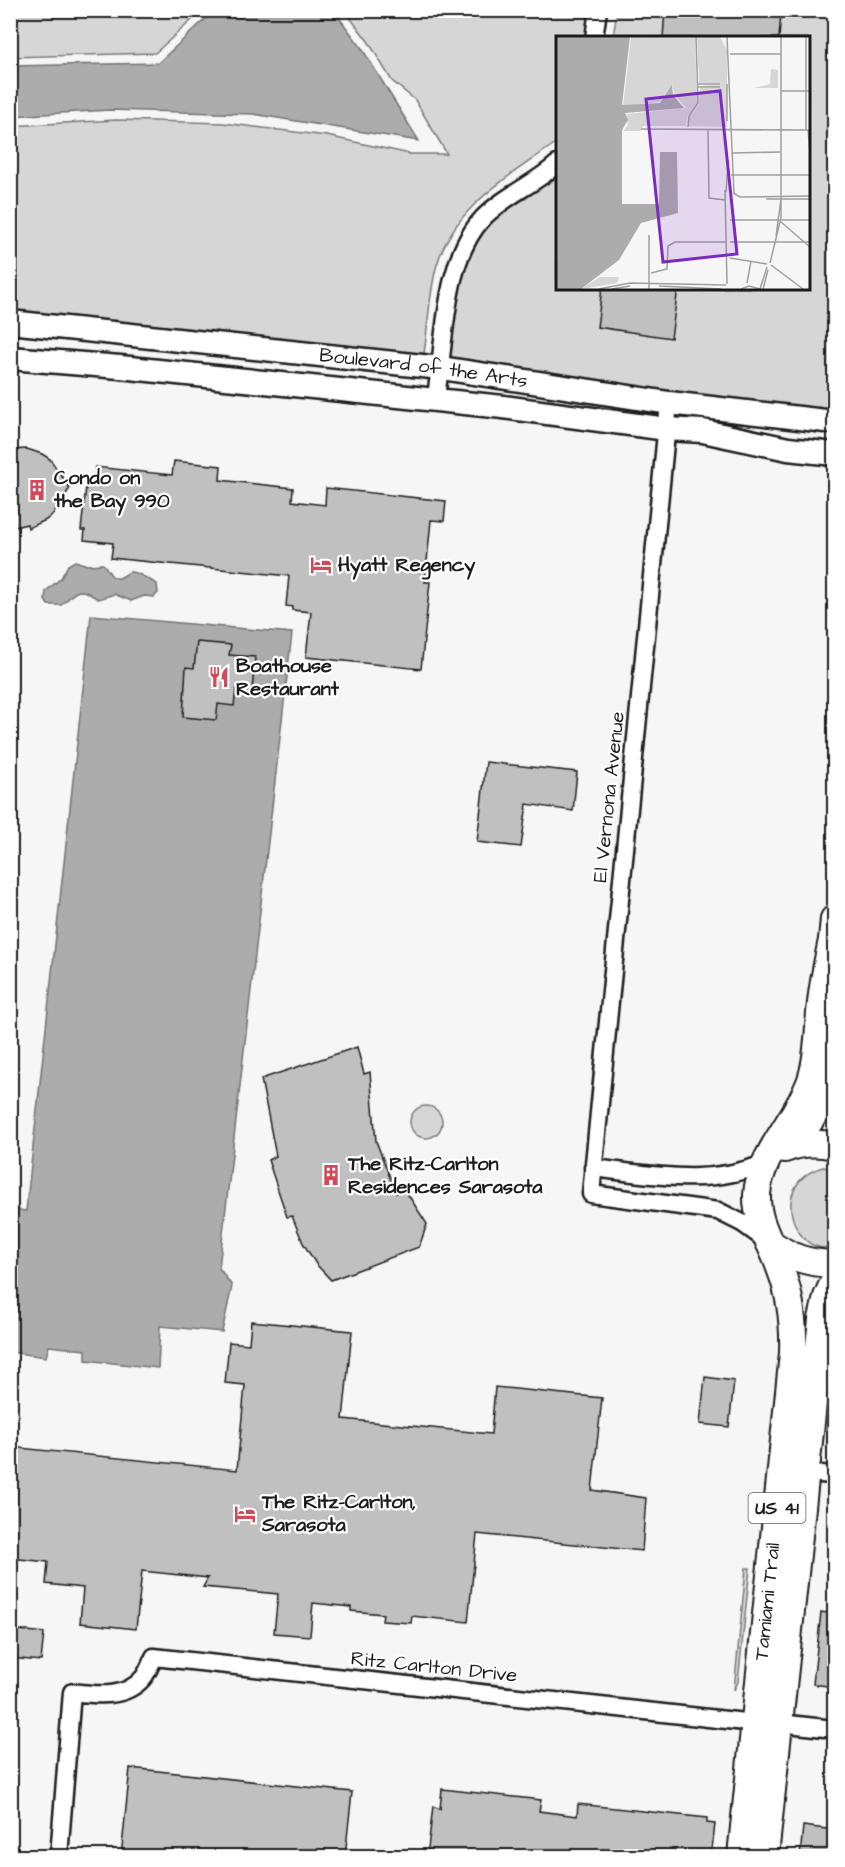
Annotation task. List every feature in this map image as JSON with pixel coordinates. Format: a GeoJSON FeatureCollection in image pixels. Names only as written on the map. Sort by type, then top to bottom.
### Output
{"type":"FeatureCollection","features":[{"type":"Feature","properties":{"kind":"main road"},"geometry":{"type":"LineString","coordinates":[[766,1163],[810,1082],[816,1059],[823,989],[834,919]]}},
{"type":"Feature","properties":{"kind":"main road"},"geometry":{"type":"LineString","coordinates":[[793,1145],[821,1102],[829,1079],[832,1037],[831,945]]}},
{"type":"Feature","properties":{"kind":"main road"},"geometry":{"type":"LineString","coordinates":[[766,1163],[779,1151],[793,1145],[822,1143],[834,1146]]}},
{"type":"Feature","properties":{"kind":"main road","name":"US 41"},"geometry":{"type":"LineString","coordinates":[[766,1163],[759,1183],[757,1206],[769,1242]]}},
{"type":"Feature","properties":{"kind":"main road"},"geometry":{"type":"LineString","coordinates":[[769,1242],[791,1257],[813,1263],[834,1264]]}},
{"type":"Feature","properties":{"kind":"main road","name":"Tamiami Trail"},"geometry":{"type":"LineString","coordinates":[[765,1857],[766,1723],[793,1353],[790,1301],[780,1267],[769,1242]]}},
{"type":"Feature","properties":{"kind":"main road","name":"Tamiami Trail"},"geometry":{"type":"LineString","coordinates":[[741,1857],[766,1723],[806,1473],[824,1308],[834,1281]]}},
{"type":"Feature","properties":{"kind":"main road"},"geometry":{"type":"LineString","coordinates":[[817,1370],[834,1323]]}},
{"type":"Feature","properties":{"kind":"street"},"geometry":{"type":"LineString","coordinates":[[594,36],[598,10]]}},
{"type":"Feature","properties":{"kind":"street"},"geometry":{"type":"LineString","coordinates":[[435,401],[451,284],[457,263],[468,239],[492,211],[556,165]]}},
{"type":"Feature","properties":{"kind":"street","name":"Boulevard of the Arts"},"geometry":{"type":"LineString","coordinates":[[10,322],[441,368],[669,404],[834,422]]}},
{"type":"Feature","properties":{"kind":"street","name":"Boulevard of the Arts"},"geometry":{"type":"LineString","coordinates":[[10,358],[120,367],[503,407],[667,429],[703,431],[788,449],[834,454]]}},
{"type":"Feature","properties":{"kind":"street","name":"El Vernona Avenue"},"geometry":{"type":"LineString","coordinates":[[669,404],[591,1194],[718,1211],[742,1223],[769,1242]]}},
{"type":"Feature","properties":{"kind":"street"},"geometry":{"type":"LineString","coordinates":[[593,1168],[706,1178],[754,1168],[766,1163]]}},
{"type":"Feature","properties":{"kind":"street"},"geometry":{"type":"LineString","coordinates":[[806,1473],[834,1476]]}},
{"type":"Feature","properties":{"kind":"street","name":"Ritz Carlton Drive"},"geometry":{"type":"LineString","coordinates":[[59,1857],[72,1692],[102,1695],[127,1691],[144,1677],[154,1657],[766,1723]]}},
{"type":"Feature","properties":{"kind":"street"},"geometry":{"type":"LineString","coordinates":[[766,1723],[834,1729]]}},
{"type":"Feature","properties":{"kind":"shaded area"},"geometry":{"type":"Polygon","coordinates":[[[10,11],[202,11],[155,53],[11,57],[10,11]]]}},
{"type":"Feature","properties":{"kind":"shaded area"},"geometry":{"type":"Polygon","coordinates":[[[214,11],[334,11],[361,47],[419,141],[253,114],[110,110],[11,116],[11,66],[158,63],[214,11]]]}},
{"type":"Feature","properties":{"kind":"shaded area"},"geometry":{"type":"Polygon","coordinates":[[[345,11],[596,11],[593,36],[556,36],[556,143],[484,195],[455,228],[444,247],[436,268],[430,300],[424,354],[11,311],[11,126],[116,120],[223,123],[327,136],[410,154],[447,154],[415,100],[392,81],[368,41],[345,11]]]}},
{"type":"Feature","properties":{"kind":"shaded area"},"geometry":{"type":"Polygon","coordinates":[[[617,11],[834,11],[834,411],[670,392],[444,357],[453,285],[482,226],[556,170],[556,290],[809,290],[809,36],[613,36],[617,11]]]}},
{"type":"Feature","properties":{"kind":"shaded area"},"geometry":{"type":"Polygon","coordinates":[[[75,561],[87,565],[103,564],[115,578],[130,572],[144,576],[157,584],[158,593],[154,597],[144,596],[131,601],[114,594],[99,599],[86,592],[78,591],[61,605],[48,605],[45,600],[46,591],[61,578],[68,565],[75,561]]]}},
{"type":"Feature","properties":{"kind":"shaded area"},"geometry":{"type":"Polygon","coordinates":[[[91,615],[292,633],[219,1268],[232,1286],[222,1332],[160,1326],[158,1368],[86,1360],[86,1350],[49,1346],[46,1357],[10,1352],[11,1209],[26,1211],[91,615]]]}},
{"type":"Feature","properties":{"kind":"shaded area"},"geometry":{"type":"Polygon","coordinates":[[[426,1106],[438,1110],[442,1122],[438,1134],[426,1138],[414,1134],[410,1122],[414,1110],[426,1106]]]}},
{"type":"Feature","properties":{"kind":"shaded area"},"geometry":{"type":"Polygon","coordinates":[[[823,1167],[834,1169],[834,1245],[821,1248],[809,1243],[799,1233],[793,1219],[791,1204],[794,1189],[805,1176],[823,1167]]]}},
{"type":"Feature","properties":{"kind":"shaded area"},"geometry":{"type":"Polygon","coordinates":[[[746,1568],[750,1568],[738,1682],[734,1690],[746,1568]]]}},
{"type":"Feature","properties":{"kind":"building"},"geometry":{"type":"Polygon","coordinates":[[[665,10],[751,10],[781,13],[779,36],[663,36],[665,10]]]}},
{"type":"Feature","properties":{"kind":"building"},"geometry":{"type":"Polygon","coordinates":[[[602,290],[678,290],[671,338],[597,327],[602,290]]]}},
{"type":"Feature","properties":{"kind":"building","name":"Condo on the Bay 990"},"geometry":{"type":"Polygon","coordinates":[[[27,449],[50,459],[70,488],[53,514],[46,520],[28,528],[27,524],[10,528],[10,450],[27,449]]]}},
{"type":"Feature","properties":{"kind":"building","name":"Hyatt Regency"},"geometry":{"type":"Polygon","coordinates":[[[174,461],[221,466],[220,480],[293,488],[292,501],[325,505],[326,488],[446,501],[444,521],[431,520],[425,582],[430,582],[421,669],[306,657],[311,612],[292,610],[292,607],[286,606],[289,576],[111,558],[113,543],[84,540],[85,530],[81,530],[87,478],[94,478],[95,467],[172,475],[174,461]]]}},
{"type":"Feature","properties":{"kind":"building","name":"Boathouse Restaurant"},"geometry":{"type":"Polygon","coordinates":[[[197,642],[231,645],[229,655],[255,657],[252,691],[236,690],[234,706],[218,704],[216,720],[183,717],[186,667],[194,668],[197,642]]]}},
{"type":"Feature","properties":{"kind":"building"},"geometry":{"type":"Polygon","coordinates":[[[486,762],[577,772],[573,811],[527,804],[521,847],[477,842],[486,762]]]}},
{"type":"Feature","properties":{"kind":"building","name":"The Ritz-Carlton Residences Sarasota"},"geometry":{"type":"Polygon","coordinates":[[[357,1047],[364,1074],[370,1072],[376,1141],[396,1193],[405,1190],[427,1224],[419,1247],[331,1280],[316,1264],[303,1243],[292,1216],[287,1217],[268,1160],[276,1156],[261,1079],[357,1047]]]}},
{"type":"Feature","properties":{"kind":"building","name":"The Ritz-Carlton, Sarasota"},"geometry":{"type":"Polygon","coordinates":[[[251,1321],[352,1331],[343,1419],[491,1434],[495,1387],[602,1398],[592,1490],[646,1498],[642,1551],[477,1534],[468,1622],[412,1616],[411,1623],[382,1621],[383,1614],[351,1611],[351,1607],[313,1603],[310,1636],[274,1633],[278,1594],[203,1587],[208,1578],[142,1571],[136,1629],[80,1623],[83,1588],[46,1584],[48,1562],[10,1558],[10,1447],[237,1470],[245,1385],[225,1383],[229,1342],[249,1344],[251,1321]]]}},
{"type":"Feature","properties":{"kind":"building"},"geometry":{"type":"Polygon","coordinates":[[[705,1377],[734,1381],[729,1427],[700,1424],[705,1377]]]}},
{"type":"Feature","properties":{"kind":"building"},"geometry":{"type":"Polygon","coordinates":[[[821,1612],[834,1614],[834,1687],[813,1684],[821,1612]]]}},
{"type":"Feature","properties":{"kind":"building"},"geometry":{"type":"Polygon","coordinates":[[[10,1629],[44,1633],[41,1661],[10,1658],[10,1629]]]}},
{"type":"Feature","properties":{"kind":"building"},"geometry":{"type":"Polygon","coordinates":[[[130,1768],[352,1792],[345,1857],[121,1857],[130,1768]]]}},
{"type":"Feature","properties":{"kind":"building"},"geometry":{"type":"Polygon","coordinates":[[[442,1789],[541,1800],[539,1811],[577,1816],[578,1804],[707,1818],[707,1823],[715,1824],[711,1857],[427,1857],[433,1806],[440,1809],[442,1789]]]}},
{"type":"Feature","properties":{"kind":"building"},"geometry":{"type":"Polygon","coordinates":[[[803,1826],[834,1830],[834,1857],[800,1857],[803,1826]]]}},
{"type":"Feature","properties":{"kind":"place","name":"Condo on the Bay 990"},"geometry":{"type":"Point","coordinates":[37,490]}},
{"type":"Feature","properties":{"kind":"place","name":"Hyatt Regency"},"geometry":{"type":"Point","coordinates":[321,565]}},
{"type":"Feature","properties":{"kind":"place","name":"Boathouse Restaurant"},"geometry":{"type":"Point","coordinates":[219,677]}},
{"type":"Feature","properties":{"kind":"place","name":"The Ritz-Carlton Residences Sarasota"},"geometry":{"type":"Point","coordinates":[331,1175]}},
{"type":"Feature","properties":{"kind":"place","name":"The Ritz-Carlton, Sarasota"},"geometry":{"type":"Point","coordinates":[245,1514]}}]}
